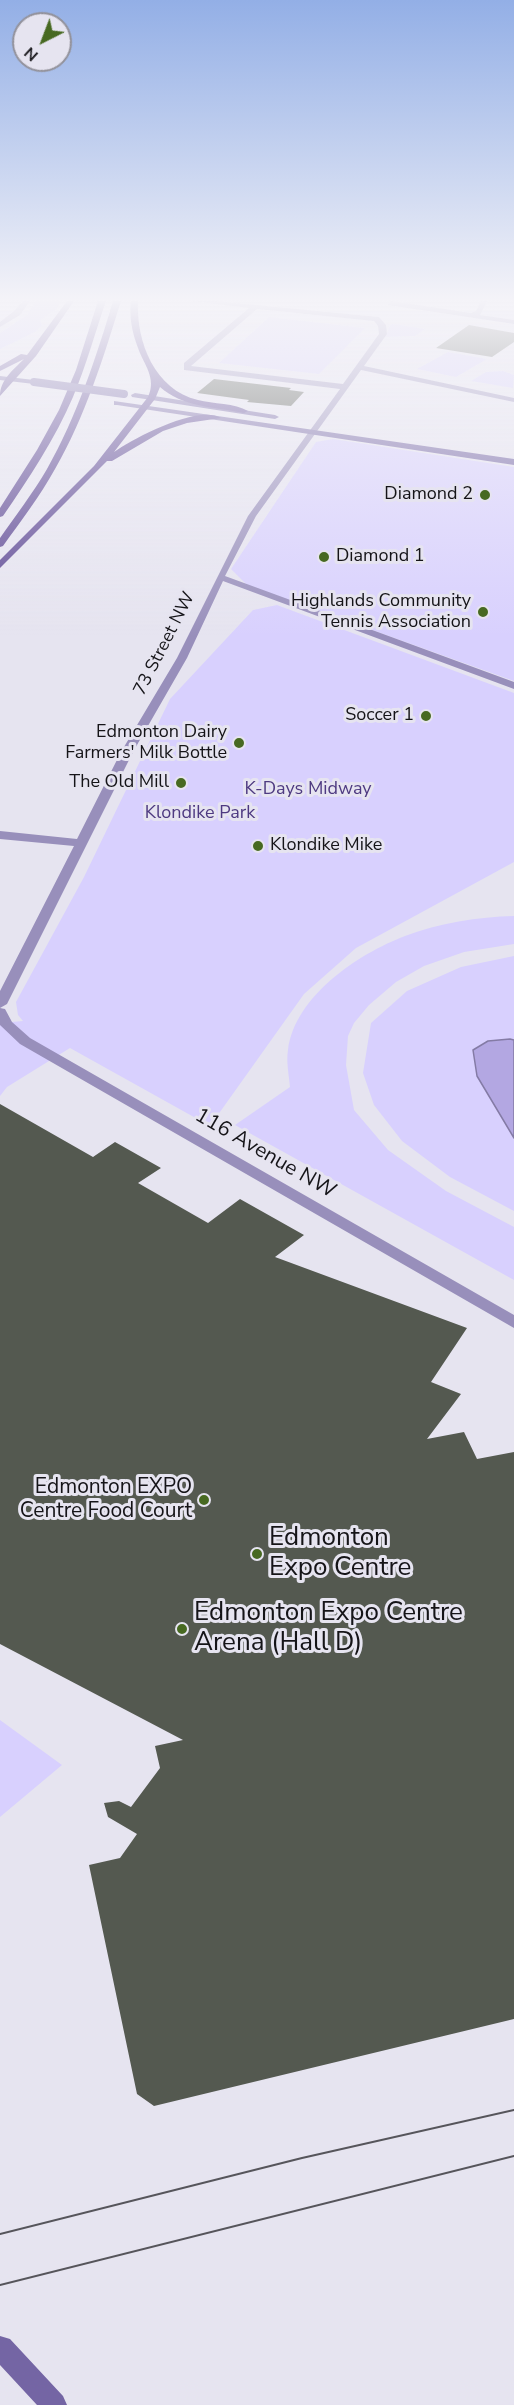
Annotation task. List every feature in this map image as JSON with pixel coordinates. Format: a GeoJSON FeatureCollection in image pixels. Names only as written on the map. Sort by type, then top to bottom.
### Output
{"type":"FeatureCollection","features":[{"type":"Feature","properties":{"kind":"main road"},"geometry":{"type":"LineString","coordinates":[[0,514],[35,461],[62,413]]}},
{"type":"Feature","properties":{"kind":"main road"},"geometry":{"type":"LineString","coordinates":[[0,543],[38,491],[78,413]]}},
{"type":"Feature","properties":{"kind":"main road"},"geometry":{"type":"LineString","coordinates":[[0,565],[97,468],[139,413]]}},
{"type":"Feature","properties":{"kind":"main road"},"geometry":{"type":"LineString","coordinates":[[185,413],[315,428],[514,460]]}},
{"type":"Feature","properties":{"kind":"main road"},"geometry":{"type":"LineString","coordinates":[[253,413],[315,428]]}},
{"type":"Feature","properties":{"kind":"main road"},"geometry":{"type":"LineString","coordinates":[[97,468],[129,445],[172,424],[192,419],[217,418]]}},
{"type":"Feature","properties":{"kind":"main road"},"geometry":{"type":"LineString","coordinates":[[1,2348],[54,2405]]}},
{"type":"Feature","properties":{"kind":"street","name":"73 Street NW"},"geometry":{"type":"LineString","coordinates":[[0,1011],[127,752],[182,658],[219,577],[252,516],[326,413]]}},
{"type":"Feature","properties":{"kind":"street"},"geometry":{"type":"LineString","coordinates":[[219,577],[514,686]]}},
{"type":"Feature","properties":{"kind":"street"},"geometry":{"type":"LineString","coordinates":[[0,835],[81,843]]}},
{"type":"Feature","properties":{"kind":"street","name":"116 Avenue NW"},"geometry":{"type":"LineString","coordinates":[[0,1011],[6,1024],[25,1041],[514,1322]]}},
{"type":"Feature","properties":{"kind":"green space"},"geometry":{"type":"Polygon","coordinates":[[[333,439],[514,467],[514,681],[247,585],[231,569],[316,442],[333,439]]]}},
{"type":"Feature","properties":{"kind":"green space","name":"K-Days Midway"},"geometry":{"type":"Polygon","coordinates":[[[277,605],[514,693],[514,862],[356,948],[304,994],[210,1126],[70,1048],[7,1087],[0,1096],[0,1023],[23,1021],[18,1015],[16,1002],[84,877],[170,699],[253,610],[277,605]]]}},
{"type":"Feature","properties":{"kind":"green space"},"geometry":{"type":"Polygon","coordinates":[[[514,916],[514,944],[464,952],[424,966],[396,982],[369,1005],[354,1023],[348,1036],[346,1065],[354,1110],[388,1150],[446,1191],[514,1227],[514,1280],[235,1125],[290,1087],[287,1055],[293,1030],[316,995],[349,966],[387,944],[418,931],[459,922],[514,916]]]}},
{"type":"Feature","properties":{"kind":"green space"},"geometry":{"type":"Polygon","coordinates":[[[514,956],[514,1211],[450,1177],[402,1141],[374,1105],[363,1073],[371,1023],[407,991],[461,967],[514,956]]]}},
{"type":"Feature","properties":{"kind":"green space"},"geometry":{"type":"Polygon","coordinates":[[[0,1720],[62,1765],[0,1817],[0,1720]]]}},
{"type":"Feature","properties":{"kind":"shaded area"},"geometry":{"type":"Polygon","coordinates":[[[514,1040],[514,1138],[477,1076],[473,1050],[488,1041],[514,1040]]]}},
{"type":"Feature","properties":{"kind":"building","name":"Edmonton Expo Centre"},"geometry":{"type":"Polygon","coordinates":[[[0,1104],[93,1157],[115,1142],[161,1168],[138,1183],[208,1223],[240,1199],[304,1235],[275,1257],[467,1328],[431,1382],[461,1394],[427,1439],[464,1432],[477,1459],[514,1452],[514,2019],[154,2106],[137,2094],[89,1865],[120,1858],[137,1834],[108,1817],[104,1803],[119,1801],[131,1807],[160,1768],[155,1746],[183,1740],[0,1644],[0,1104]]]}},
{"type":"Feature","properties":{"kind":"tram line"},"geometry":{"type":"LineString","coordinates":[[0,2234],[302,2158],[514,2110]]}},
{"type":"Feature","properties":{"kind":"tram line"},"geometry":{"type":"LineString","coordinates":[[0,2285],[514,2156]]}},
{"type":"Feature","properties":{"kind":"place","name":"Diamond 2"},"geometry":{"type":"Point","coordinates":[485,495]}},
{"type":"Feature","properties":{"kind":"place","name":"Diamond 1"},"geometry":{"type":"Point","coordinates":[324,557]}},
{"type":"Feature","properties":{"kind":"place","name":"Highlands Community Tennis Association"},"geometry":{"type":"Point","coordinates":[483,612]}},
{"type":"Feature","properties":{"kind":"place","name":"Soccer 1"},"geometry":{"type":"Point","coordinates":[426,716]}},
{"type":"Feature","properties":{"kind":"place","name":"Edmonton Dairy Farmers' Milk Bottle"},"geometry":{"type":"Point","coordinates":[239,743]}},
{"type":"Feature","properties":{"kind":"place","name":"The Old Mill"},"geometry":{"type":"Point","coordinates":[181,783]}},
{"type":"Feature","properties":{"kind":"place","name":"Klondike Mike"},"geometry":{"type":"Point","coordinates":[258,846]}},
{"type":"Feature","properties":{"kind":"place","name":"Edmonton EXPO Centre Food Court"},"geometry":{"type":"Point","coordinates":[204,1500]}},
{"type":"Feature","properties":{"kind":"place","name":"Edmonton Expo Centre"},"geometry":{"type":"Point","coordinates":[257,1554]}},
{"type":"Feature","properties":{"kind":"place","name":"Edmonton Expo Centre Arena (Hall D)"},"geometry":{"type":"Point","coordinates":[182,1629]}},
{"type":"Feature","properties":{"kind":"park label","name":"Klondike Park"},"geometry":{"type":"Point","coordinates":[200,814]}}]}
